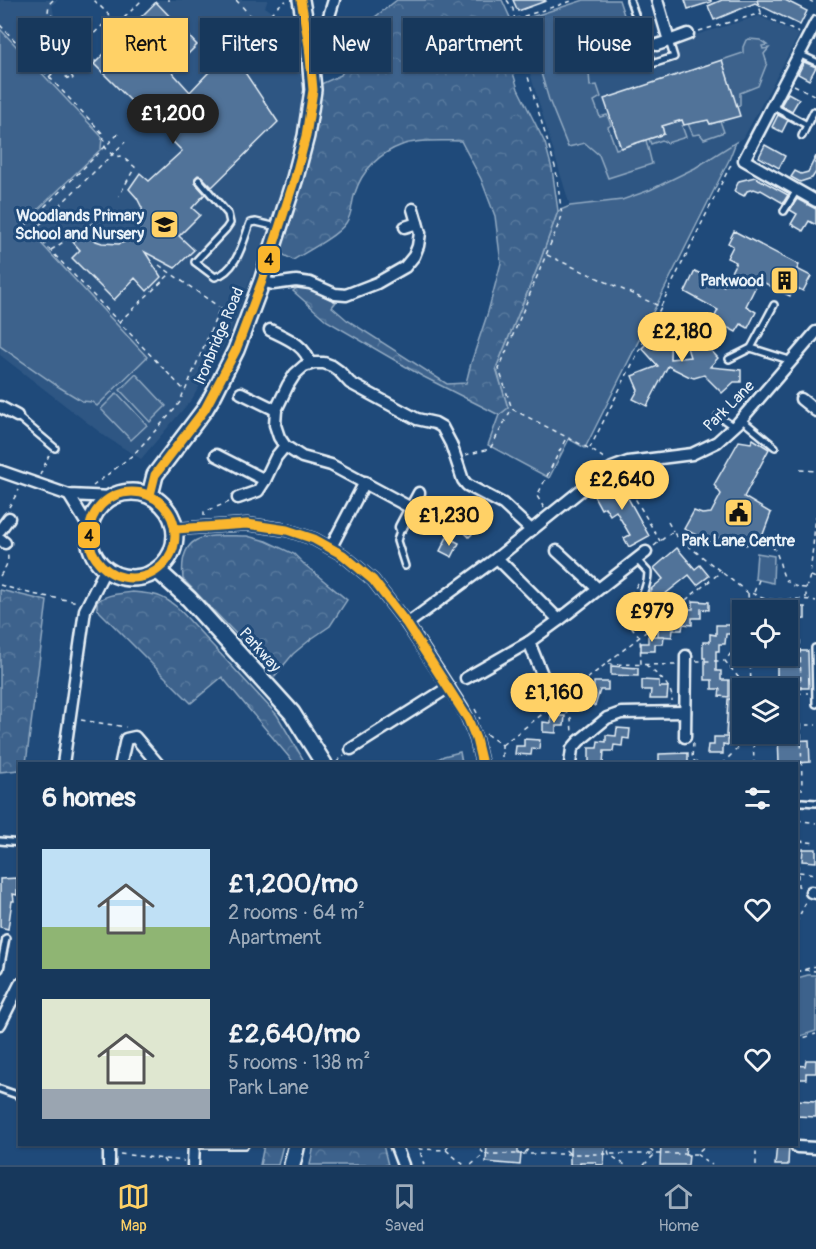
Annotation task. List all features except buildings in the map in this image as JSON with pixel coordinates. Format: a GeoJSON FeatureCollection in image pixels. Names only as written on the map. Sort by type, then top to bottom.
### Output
{"type":"FeatureCollection","features":[{"type":"Feature","properties":{"kind":"main road","name":"Ironbridge Road"},"geometry":{"type":"LineString","coordinates":[[150,495],[155,475],[214,394],[236,350],[262,281],[295,178],[313,90],[309,46],[294,1]]}},
{"type":"Feature","properties":{"kind":"main road"},"geometry":{"type":"LineString","coordinates":[[129,491],[150,495],[164,506],[173,519],[176,529],[173,549],[166,562],[158,570],[137,578],[117,576],[105,570],[91,550],[88,537],[92,518],[102,503],[112,497],[129,491]]}},
{"type":"Feature","properties":{"kind":"main road","name":"Parkway"},"geometry":{"type":"LineString","coordinates":[[158,570],[189,599],[292,713],[327,762]]}},
{"type":"Feature","properties":{"kind":"main road"},"geometry":{"type":"LineString","coordinates":[[292,1165],[297,1146]]}},
{"type":"Feature","properties":{"kind":"street"},"geometry":{"type":"LineString","coordinates":[[321,0],[333,2],[328,18]]}},
{"type":"Feature","properties":{"kind":"street"},"geometry":{"type":"LineString","coordinates":[[657,0],[669,41]]}},
{"type":"Feature","properties":{"kind":"street"},"geometry":{"type":"LineString","coordinates":[[815,198],[744,160],[816,22]]}},
{"type":"Feature","properties":{"kind":"street"},"geometry":{"type":"LineString","coordinates":[[657,45],[688,34]]}},
{"type":"Feature","properties":{"kind":"street"},"geometry":{"type":"LineString","coordinates":[[262,281],[273,284],[296,281],[334,294],[346,295],[377,283],[405,267],[414,256],[420,233],[413,209]]}},
{"type":"Feature","properties":{"kind":"street"},"geometry":{"type":"LineString","coordinates":[[405,227],[417,223]]}},
{"type":"Feature","properties":{"kind":"street"},"geometry":{"type":"LineString","coordinates":[[270,330],[297,343],[309,358],[309,364]]}},
{"type":"Feature","properties":{"kind":"street","name":"Park Lane"},"geometry":{"type":"LineString","coordinates":[[406,624],[497,558],[596,478],[616,466],[628,462],[669,461],[705,449],[717,442],[738,423],[816,332]]}},
{"type":"Feature","properties":{"kind":"street"},"geometry":{"type":"LineString","coordinates":[[411,508],[331,465],[302,457],[285,446],[275,425],[276,410],[295,374],[304,366],[324,363],[332,366],[350,383],[359,388],[417,419],[442,427],[467,485],[503,504],[531,530]]}},
{"type":"Feature","properties":{"kind":"street"},"geometry":{"type":"LineString","coordinates":[[241,393],[276,410]]}},
{"type":"Feature","properties":{"kind":"street"},"geometry":{"type":"LineString","coordinates":[[0,407],[17,416]]}},
{"type":"Feature","properties":{"kind":"street"},"geometry":{"type":"LineString","coordinates":[[238,498],[258,491],[276,457],[285,446]]}},
{"type":"Feature","properties":{"kind":"street"},"geometry":{"type":"LineString","coordinates":[[216,455],[265,480]]}},
{"type":"Feature","properties":{"kind":"street"},"geometry":{"type":"LineString","coordinates":[[0,471],[74,495],[112,497]]}},
{"type":"Feature","properties":{"kind":"street"},"geometry":{"type":"LineString","coordinates":[[331,547],[364,482]]}},
{"type":"Feature","properties":{"kind":"street"},"geometry":{"type":"LineString","coordinates":[[401,527],[419,493]]}},
{"type":"Feature","properties":{"kind":"street"},"geometry":{"type":"LineString","coordinates":[[74,495],[90,529]]}},
{"type":"Feature","properties":{"kind":"street"},"geometry":{"type":"LineString","coordinates":[[0,530],[9,518]]}},
{"type":"Feature","properties":{"kind":"street"},"geometry":{"type":"LineString","coordinates":[[176,529],[247,524],[287,530],[314,539],[343,555],[373,579],[406,624],[462,708],[473,729],[481,762]]}},
{"type":"Feature","properties":{"kind":"street"},"geometry":{"type":"LineString","coordinates":[[557,551],[598,590]]}},
{"type":"Feature","properties":{"kind":"street"},"geometry":{"type":"LineString","coordinates":[[466,678],[529,642],[646,552]]}},
{"type":"Feature","properties":{"kind":"street"},"geometry":{"type":"LineString","coordinates":[[497,558],[559,620]]}},
{"type":"Feature","properties":{"kind":"street"},"geometry":{"type":"LineString","coordinates":[[63,762],[86,610],[105,570]]}},
{"type":"Feature","properties":{"kind":"street"},"geometry":{"type":"LineString","coordinates":[[529,642],[548,689]]}},
{"type":"Feature","properties":{"kind":"street"},"geometry":{"type":"LineString","coordinates":[[685,737],[686,661]]}},
{"type":"Feature","properties":{"kind":"street"},"geometry":{"type":"LineString","coordinates":[[351,749],[448,687]]}},
{"type":"Feature","properties":{"kind":"street"},"geometry":{"type":"LineString","coordinates":[[570,762],[572,749],[607,718],[621,713],[685,712]]}},
{"type":"Feature","properties":{"kind":"street"},"geometry":{"type":"LineString","coordinates":[[121,762],[126,739],[135,737],[156,762]]}},
{"type":"Feature","properties":{"kind":"street"},"geometry":{"type":"LineString","coordinates":[[0,1024],[18,988]]}},
{"type":"Feature","properties":{"kind":"street"},"geometry":{"type":"LineString","coordinates":[[194,1146],[194,1163]]}},
{"type":"Feature","properties":{"kind":"street"},"geometry":{"type":"LineString","coordinates":[[396,1146],[403,1165]]}},
{"type":"Feature","properties":{"kind":"street"},"geometry":{"type":"LineString","coordinates":[[797,1147],[816,1148]]}},
{"type":"Feature","properties":{"kind":"street"},"geometry":{"type":"LineString","coordinates":[[109,1149],[109,1165]]}},
{"type":"Feature","properties":{"kind":"lane"},"geometry":{"type":"LineString","coordinates":[[630,0],[652,64],[674,57],[669,41]]}},
{"type":"Feature","properties":{"kind":"lane"},"geometry":{"type":"LineString","coordinates":[[799,54],[816,62]]}},
{"type":"Feature","properties":{"kind":"lane"},"geometry":{"type":"LineString","coordinates":[[772,106],[807,125]]}},
{"type":"Feature","properties":{"kind":"lane"},"geometry":{"type":"LineString","coordinates":[[802,136],[814,111]]}},
{"type":"Feature","properties":{"kind":"lane"},"geometry":{"type":"LineString","coordinates":[[199,180],[228,214],[230,223],[195,262],[215,277],[222,275],[237,259],[250,223],[256,222],[279,228]]}},
{"type":"Feature","properties":{"kind":"lane"},"geometry":{"type":"LineString","coordinates":[[784,211],[797,190]]}},
{"type":"Feature","properties":{"kind":"lane"},"geometry":{"type":"LineString","coordinates":[[729,359],[751,348],[774,305]]}},
{"type":"Feature","properties":{"kind":"lane"},"geometry":{"type":"LineString","coordinates":[[751,348],[791,362]]}},
{"type":"Feature","properties":{"kind":"lane"},"geometry":{"type":"LineString","coordinates":[[17,416],[54,447]]}},
{"type":"Feature","properties":{"kind":"lane"},"geometry":{"type":"LineString","coordinates":[[718,416],[738,423],[775,447]]}},
{"type":"Feature","properties":{"kind":"lane"},"geometry":{"type":"LineString","coordinates":[[401,527],[397,541],[405,566]]}},
{"type":"Feature","properties":{"kind":"lane"},"geometry":{"type":"LineString","coordinates":[[636,559],[648,572],[644,593],[636,605]]}},
{"type":"Feature","properties":{"kind":"lane"},"geometry":{"type":"LineString","coordinates":[[815,648],[816,704]]}},
{"type":"Feature","properties":{"kind":"lane"},"geometry":{"type":"LineString","coordinates":[[802,802],[816,803]]}},
{"type":"Feature","properties":{"kind":"lane"},"geometry":{"type":"LineString","coordinates":[[0,841],[18,843]]}},
{"type":"Feature","properties":{"kind":"lane"},"geometry":{"type":"LineString","coordinates":[[0,969],[6,938]]}},
{"type":"Feature","properties":{"kind":"lane"},"geometry":{"type":"LineString","coordinates":[[0,1089],[18,1095]]}},
{"type":"Feature","properties":{"kind":"path"},"geometry":{"type":"LineString","coordinates":[[53,0],[49,4],[48,12],[54,18]]}},
{"type":"Feature","properties":{"kind":"path"},"geometry":{"type":"LineString","coordinates":[[91,36],[111,17],[94,0]]}},
{"type":"Feature","properties":{"kind":"path"},"geometry":{"type":"LineString","coordinates":[[124,18],[142,0]]}},
{"type":"Feature","properties":{"kind":"path"},"geometry":{"type":"LineString","coordinates":[[236,0],[255,18]]}},
{"type":"Feature","properties":{"kind":"path"},"geometry":{"type":"LineString","coordinates":[[507,0],[513,9],[514,18]]}},
{"type":"Feature","properties":{"kind":"path"},"geometry":{"type":"LineString","coordinates":[[554,0],[556,6]]}},
{"type":"Feature","properties":{"kind":"path"},"geometry":{"type":"LineString","coordinates":[[517,18],[575,0]]}},
{"type":"Feature","properties":{"kind":"path"},"geometry":{"type":"LineString","coordinates":[[757,0],[762,15]]}},
{"type":"Feature","properties":{"kind":"path"},"geometry":{"type":"LineString","coordinates":[[809,0],[815,2]]}},
{"type":"Feature","properties":{"kind":"path"},"geometry":{"type":"LineString","coordinates":[[269,18],[282,3],[294,1]]}},
{"type":"Feature","properties":{"kind":"path"},"geometry":{"type":"LineString","coordinates":[[688,34],[758,14],[808,38]]}},
{"type":"Feature","properties":{"kind":"path"},"geometry":{"type":"LineString","coordinates":[[0,25],[104,135],[104,147],[115,157],[121,156],[135,167],[119,196]]}},
{"type":"Feature","properties":{"kind":"path"},"geometry":{"type":"LineString","coordinates":[[91,57],[96,62]]}},
{"type":"Feature","properties":{"kind":"path"},"geometry":{"type":"LineString","coordinates":[[49,77],[54,72]]}},
{"type":"Feature","properties":{"kind":"path"},"geometry":{"type":"LineString","coordinates":[[61,72],[71,81],[73,78],[68,72]]}},
{"type":"Feature","properties":{"kind":"path"},"geometry":{"type":"LineString","coordinates":[[526,72],[556,170],[562,216],[499,369],[512,409],[590,449],[616,466],[660,541]]}},
{"type":"Feature","properties":{"kind":"path"},"geometry":{"type":"LineString","coordinates":[[786,80],[816,96]]}},
{"type":"Feature","properties":{"kind":"path"},"geometry":{"type":"LineString","coordinates":[[118,134],[26,225],[185,391]]}},
{"type":"Feature","properties":{"kind":"path"},"geometry":{"type":"LineString","coordinates":[[32,231],[125,142]]}},
{"type":"Feature","properties":{"kind":"path"},"geometry":{"type":"LineString","coordinates":[[590,449],[730,166],[744,160]]}},
{"type":"Feature","properties":{"kind":"path"},"geometry":{"type":"LineString","coordinates":[[50,250],[93,223]]}},
{"type":"Feature","properties":{"kind":"path"},"geometry":{"type":"LineString","coordinates":[[546,255],[661,307]]}},
{"type":"Feature","properties":{"kind":"path"},"geometry":{"type":"LineString","coordinates":[[159,266],[234,316]]}},
{"type":"Feature","properties":{"kind":"path"},"geometry":{"type":"LineString","coordinates":[[119,322],[171,274]]}},
{"type":"Feature","properties":{"kind":"path"},"geometry":{"type":"LineString","coordinates":[[74,495],[134,454],[174,410],[185,391],[220,308]]}},
{"type":"Feature","properties":{"kind":"path"},"geometry":{"type":"LineString","coordinates":[[455,458],[490,449],[512,409]]}},
{"type":"Feature","properties":{"kind":"path"},"geometry":{"type":"LineString","coordinates":[[549,517],[537,496],[566,437]]}},
{"type":"Feature","properties":{"kind":"path"},"geometry":{"type":"LineString","coordinates":[[37,483],[54,447]]}},
{"type":"Feature","properties":{"kind":"path"},"geometry":{"type":"LineString","coordinates":[[800,470],[816,471]]}},
{"type":"Feature","properties":{"kind":"path"},"geometry":{"type":"LineString","coordinates":[[9,518],[6,512],[24,479]]}},
{"type":"Feature","properties":{"kind":"path"},"geometry":{"type":"LineString","coordinates":[[202,527],[204,512],[238,498]]}},
{"type":"Feature","properties":{"kind":"path"},"geometry":{"type":"LineString","coordinates":[[806,598],[816,516]]}},
{"type":"Feature","properties":{"kind":"path"},"geometry":{"type":"LineString","coordinates":[[668,522],[676,536],[748,592],[764,599],[806,598],[816,601]]}},
{"type":"Feature","properties":{"kind":"path"},"geometry":{"type":"LineString","coordinates":[[646,552],[673,531]]}},
{"type":"Feature","properties":{"kind":"path"},"geometry":{"type":"LineString","coordinates":[[767,539],[776,552],[785,578],[793,585],[806,588]]}},
{"type":"Feature","properties":{"kind":"path"},"geometry":{"type":"LineString","coordinates":[[0,576],[7,566],[8,557],[3,541]]}},
{"type":"Feature","properties":{"kind":"path"},"geometry":{"type":"LineString","coordinates":[[688,545],[709,546]]}},
{"type":"Feature","properties":{"kind":"path"},"geometry":{"type":"LineString","coordinates":[[502,745],[722,571]]}},
{"type":"Feature","properties":{"kind":"path"},"geometry":{"type":"LineString","coordinates":[[810,576],[816,578]]}},
{"type":"Feature","properties":{"kind":"path"},"geometry":{"type":"LineString","coordinates":[[753,593],[759,580]]}},
{"type":"Feature","properties":{"kind":"path"},"geometry":{"type":"LineString","coordinates":[[0,585],[32,594],[88,604]]}},
{"type":"Feature","properties":{"kind":"path"},"geometry":{"type":"LineString","coordinates":[[748,592],[748,600]]}},
{"type":"Feature","properties":{"kind":"path"},"geometry":{"type":"LineString","coordinates":[[798,633],[800,633],[801,693]]}},
{"type":"Feature","properties":{"kind":"path"},"geometry":{"type":"LineString","coordinates":[[725,661],[732,652]]}},
{"type":"Feature","properties":{"kind":"path"},"geometry":{"type":"LineString","coordinates":[[606,664],[646,665],[686,661],[725,661]]}},
{"type":"Feature","properties":{"kind":"path"},"geometry":{"type":"LineString","coordinates":[[725,661],[739,678]]}},
{"type":"Feature","properties":{"kind":"path"},"geometry":{"type":"LineString","coordinates":[[646,665],[667,684],[672,695],[671,712]]}},
{"type":"Feature","properties":{"kind":"path"},"geometry":{"type":"LineString","coordinates":[[798,693],[816,693]]}},
{"type":"Feature","properties":{"kind":"path"},"geometry":{"type":"LineString","coordinates":[[557,703],[571,718],[572,733],[579,741]]}},
{"type":"Feature","properties":{"kind":"path"},"geometry":{"type":"LineString","coordinates":[[70,718],[125,727],[135,737]]}},
{"type":"Feature","properties":{"kind":"path"},"geometry":{"type":"LineString","coordinates":[[802,790],[801,725],[816,725]]}},
{"type":"Feature","properties":{"kind":"path"},"geometry":{"type":"LineString","coordinates":[[685,737],[693,741],[692,759],[696,762]]}},
{"type":"Feature","properties":{"kind":"path"},"geometry":{"type":"LineString","coordinates":[[724,762],[743,744]]}},
{"type":"Feature","properties":{"kind":"path"},"geometry":{"type":"LineString","coordinates":[[753,744],[754,762]]}},
{"type":"Feature","properties":{"kind":"path"},"geometry":{"type":"LineString","coordinates":[[337,762],[351,749]]}},
{"type":"Feature","properties":{"kind":"path"},"geometry":{"type":"LineString","coordinates":[[798,820],[816,823]]}},
{"type":"Feature","properties":{"kind":"path"},"geometry":{"type":"LineString","coordinates":[[798,841],[816,843]]}},
{"type":"Feature","properties":{"kind":"path"},"geometry":{"type":"LineString","coordinates":[[798,872],[816,874]]}},
{"type":"Feature","properties":{"kind":"path"},"geometry":{"type":"LineString","coordinates":[[798,886],[813,892],[798,919]]}},
{"type":"Feature","properties":{"kind":"path"},"geometry":{"type":"LineString","coordinates":[[798,972],[816,966]]}},
{"type":"Feature","properties":{"kind":"path"},"geometry":{"type":"LineString","coordinates":[[804,970],[816,971]]}},
{"type":"Feature","properties":{"kind":"path"},"geometry":{"type":"LineString","coordinates":[[798,1039],[816,1034]]}},
{"type":"Feature","properties":{"kind":"path"},"geometry":{"type":"LineString","coordinates":[[418,1146],[424,1165]]}},
{"type":"Feature","properties":{"kind":"path"},"geometry":{"type":"LineString","coordinates":[[446,1150],[448,1146]]}},
{"type":"Feature","properties":{"kind":"path"},"geometry":{"type":"LineString","coordinates":[[475,1146],[484,1154]]}},
{"type":"Feature","properties":{"kind":"path"},"geometry":{"type":"LineString","coordinates":[[524,1154],[530,1146]]}},
{"type":"Feature","properties":{"kind":"path"},"geometry":{"type":"LineString","coordinates":[[561,1146],[570,1154]]}},
{"type":"Feature","properties":{"kind":"path"},"geometry":{"type":"LineString","coordinates":[[609,1154],[608,1150],[612,1146]]}},
{"type":"Feature","properties":{"kind":"path"},"geometry":{"type":"LineString","coordinates":[[646,1146],[655,1154]]}},
{"type":"Feature","properties":{"kind":"path"},"geometry":{"type":"LineString","coordinates":[[696,1154],[704,1146]]}},
{"type":"Feature","properties":{"kind":"path"},"geometry":{"type":"LineString","coordinates":[[756,1146],[756,1165]]}},
{"type":"Feature","properties":{"kind":"path"},"geometry":{"type":"LineString","coordinates":[[109,1149],[194,1163]]}},
{"type":"Feature","properties":{"kind":"path"},"geometry":{"type":"LineString","coordinates":[[419,1149],[446,1150],[464,1165]]}},
{"type":"Feature","properties":{"kind":"path"},"geometry":{"type":"LineString","coordinates":[[471,1165],[484,1154],[696,1154],[712,1165]]}},
{"type":"Feature","properties":{"kind":"path"},"geometry":{"type":"LineString","coordinates":[[609,1154],[625,1165]]}},
{"type":"Feature","properties":{"kind":"path"},"geometry":{"type":"LineString","coordinates":[[644,1165],[655,1154]]}},
{"type":"Feature","properties":{"kind":"path"},"geometry":{"type":"LineString","coordinates":[[163,1158],[167,1165]]}},
{"type":"Feature","properties":{"kind":"shaded area"},"geometry":{"type":"Polygon","coordinates":[[[0,0],[58,0],[52,5],[57,18],[18,18],[18,72],[91,72],[91,55],[97,61],[94,64],[136,105],[170,72],[188,72],[188,54],[197,45],[188,36],[188,18],[171,18],[156,2],[158,0],[268,0],[265,7],[282,18],[200,18],[200,72],[299,72],[299,58],[302,72],[302,104],[283,194],[228,338],[192,399],[141,459],[106,437],[0,355],[0,0]]]}},
{"type":"Feature","properties":{"kind":"shaded area"},"geometry":{"type":"Polygon","coordinates":[[[584,0],[619,0],[625,18],[555,18],[555,72],[652,72],[652,49],[759,16],[799,35],[744,137],[695,168],[650,190],[622,200],[570,206],[530,72],[543,72],[543,18],[530,18],[584,0]]]}},
{"type":"Feature","properties":{"kind":"green space"},"geometry":{"type":"Polygon","coordinates":[[[397,0],[502,0],[510,18],[403,18],[403,72],[513,72],[518,89],[545,143],[552,169],[558,211],[496,368],[508,408],[499,415],[422,376],[327,321],[293,291],[298,287],[310,289],[336,302],[332,307],[347,320],[447,384],[466,383],[501,263],[495,216],[481,179],[461,141],[415,142],[394,148],[373,163],[362,177],[350,216],[342,228],[293,260],[280,253],[302,185],[317,126],[319,85],[343,72],[391,72],[391,18],[374,18],[397,0]]]}},
{"type":"Feature","properties":{"kind":"green space"},"geometry":{"type":"Polygon","coordinates":[[[584,0],[619,0],[625,18],[555,18],[555,72],[589,72],[590,86],[597,85],[601,97],[594,101],[600,117],[607,115],[611,125],[608,127],[616,149],[646,140],[652,164],[608,178],[599,155],[585,143],[568,147],[541,72],[543,72],[543,18],[528,18],[584,0]]]}},
{"type":"Feature","properties":{"kind":"green space"},"geometry":{"type":"Polygon","coordinates":[[[0,29],[18,48],[18,72],[41,72],[102,137],[101,149],[23,224],[147,357],[97,406],[92,402],[82,401],[59,387],[0,346],[0,29]]]}},
{"type":"Feature","properties":{"kind":"green space"},"geometry":{"type":"Polygon","coordinates":[[[746,40],[760,40],[767,45],[762,46],[763,49],[769,48],[764,54],[767,63],[758,86],[740,93],[740,105],[736,106],[722,60],[743,53],[746,40]]]}},
{"type":"Feature","properties":{"kind":"green space"},"geometry":{"type":"Polygon","coordinates":[[[682,120],[686,137],[667,143],[662,140],[651,144],[649,139],[664,134],[662,126],[682,120]]]}},
{"type":"Feature","properties":{"kind":"green space"},"geometry":{"type":"Polygon","coordinates":[[[708,120],[710,124],[720,121],[724,132],[704,139],[700,134],[693,135],[688,124],[708,120]]]}},
{"type":"Feature","properties":{"kind":"green space"},"geometry":{"type":"Polygon","coordinates":[[[736,142],[585,448],[569,439],[549,478],[488,445],[499,415],[508,408],[496,368],[558,211],[570,206],[622,200],[650,190],[695,168],[736,142]]]}},
{"type":"Feature","properties":{"kind":"green space"},"geometry":{"type":"Polygon","coordinates":[[[136,374],[166,406],[150,422],[120,390],[136,374]]]}},
{"type":"Feature","properties":{"kind":"green space"},"geometry":{"type":"Polygon","coordinates":[[[117,393],[147,425],[131,440],[101,409],[117,393]]]}},
{"type":"Feature","properties":{"kind":"green space"},"geometry":{"type":"Polygon","coordinates":[[[210,536],[247,536],[266,541],[294,554],[347,600],[330,626],[293,654],[273,678],[241,639],[183,579],[186,551],[192,543],[210,536]]]}},
{"type":"Feature","properties":{"kind":"green space"},"geometry":{"type":"Polygon","coordinates":[[[757,553],[774,556],[773,583],[755,579],[757,553]]]}},
{"type":"Feature","properties":{"kind":"green space"},"geometry":{"type":"Polygon","coordinates":[[[0,590],[47,601],[26,762],[18,762],[18,770],[0,772],[0,590]]]}},
{"type":"Feature","properties":{"kind":"green space"},"geometry":{"type":"Polygon","coordinates":[[[132,592],[146,593],[167,600],[178,608],[277,715],[303,759],[293,762],[222,677],[191,703],[97,609],[97,602],[113,595],[132,592]]]}},
{"type":"Feature","properties":{"kind":"green space"},"geometry":{"type":"Polygon","coordinates":[[[460,752],[462,762],[432,762],[460,752]]]}},
{"type":"Feature","properties":{"kind":"green space"},"geometry":{"type":"Polygon","coordinates":[[[816,975],[816,1031],[798,1037],[798,978],[816,975]]]}},
{"type":"Feature","properties":{"kind":"green space"},"geometry":{"type":"Polygon","coordinates":[[[264,1146],[283,1146],[278,1165],[260,1165],[264,1146]]]}},
{"type":"Feature","properties":{"kind":"green space"},"geometry":{"type":"Polygon","coordinates":[[[314,1146],[383,1146],[388,1165],[310,1165],[314,1146]]]}},
{"type":"Feature","properties":{"kind":"transit line","name":"4"},"geometry":{"type":"LineString","coordinates":[[150,495],[155,475],[205,409],[236,350],[262,281],[295,178],[306,136],[313,90],[309,46],[301,0]]}},
{"type":"Feature","properties":{"kind":"transit line","name":"4"},"geometry":{"type":"LineString","coordinates":[[132,492],[156,499],[168,511],[175,535],[168,559],[156,571],[132,578],[108,571],[96,559],[89,535],[96,511],[108,499],[132,492]]}},
{"type":"Feature","properties":{"kind":"transit line","name":"4"},"geometry":{"type":"LineString","coordinates":[[176,529],[247,524],[287,530],[314,539],[343,555],[373,580],[407,624],[468,719],[482,762]]}},
{"type":"Feature","properties":{"kind":"place","name":"Woodlands Primary School and Nursery"},"geometry":{"type":"Point","coordinates":[165,225]}},
{"type":"Feature","properties":{"kind":"place","name":"Parkwood"},"geometry":{"type":"Point","coordinates":[785,281]}},
{"type":"Feature","properties":{"kind":"place","name":"Park Lane Centre"},"geometry":{"type":"Point","coordinates":[738,513]}}]}
